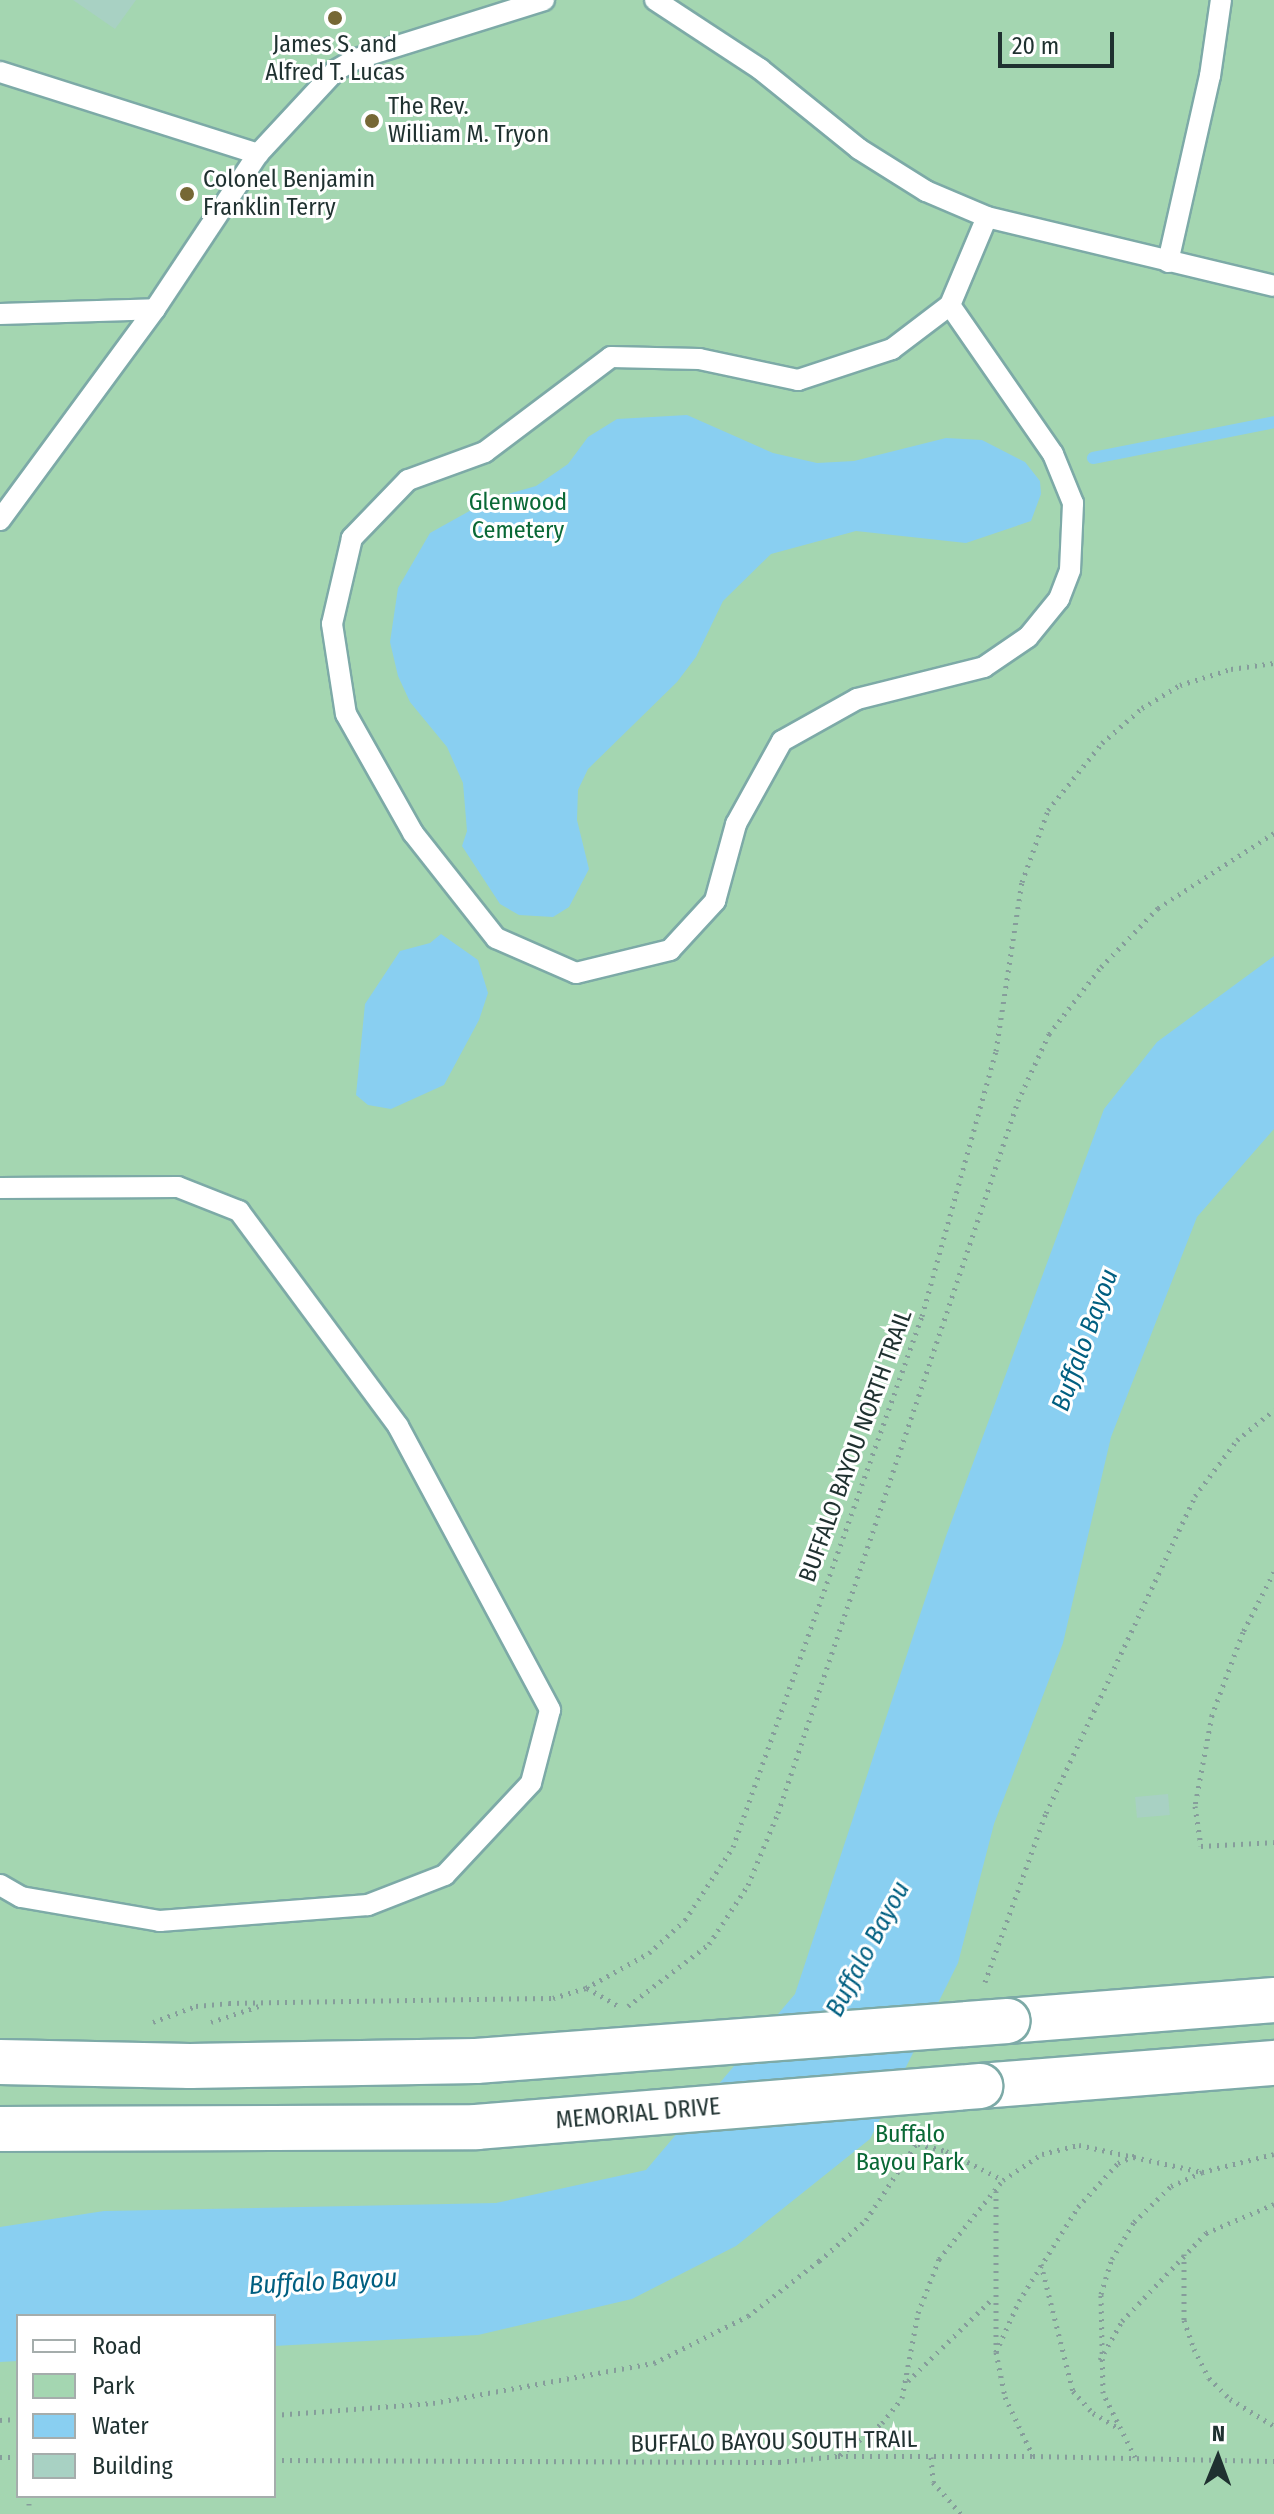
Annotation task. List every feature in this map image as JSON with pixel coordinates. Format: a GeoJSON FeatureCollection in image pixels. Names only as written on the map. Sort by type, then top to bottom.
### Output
{"type":"FeatureCollection","features":[{"type":"Feature","properties":{"kind":"main road"},"geometry":{"type":"LineString","coordinates":[[0,2062],[190,2066],[476,2061],[1274,2000]]}},
{"type":"Feature","properties":{"kind":"main road","name":"MEMORIAL DRIVE"},"geometry":{"type":"LineString","coordinates":[[0,2129],[476,2127],[1274,2063]]}},
{"type":"Feature","properties":{"kind":"lane"},"geometry":{"type":"LineString","coordinates":[[4,509],[155,309],[258,154],[335,71],[356,59],[544,0]]}},
{"type":"Feature","properties":{"kind":"lane"},"geometry":{"type":"LineString","coordinates":[[655,0],[760,69],[859,149],[926,191],[987,217],[1168,262],[1269,282]]}},
{"type":"Feature","properties":{"kind":"lane"},"geometry":{"type":"LineString","coordinates":[[1168,262],[1210,76],[1221,0]]}},
{"type":"Feature","properties":{"kind":"lane"},"geometry":{"type":"LineString","coordinates":[[0,72],[258,154]]}},
{"type":"Feature","properties":{"kind":"lane"},"geometry":{"type":"LineString","coordinates":[[950,305],[1053,454],[1073,503],[1070,570],[1059,599],[1028,637],[984,667],[857,699],[782,741],[736,824],[715,901],[670,950],[576,973],[496,938],[413,833],[346,714],[332,624],[352,538],[408,480],[485,452],[611,357],[699,359],[798,380],[892,349],[950,305],[987,217]]}},
{"type":"Feature","properties":{"kind":"lane"},"geometry":{"type":"LineString","coordinates":[[0,314],[155,309]]}},
{"type":"Feature","properties":{"kind":"lane"},"geometry":{"type":"LineString","coordinates":[[0,1188],[178,1187],[239,1211],[398,1426],[550,1710],[531,1783],[445,1875],[368,1905],[160,1921],[21,1897],[0,1885]]}},
{"type":"Feature","properties":{"kind":"path","name":"BUFFALO BAYOU NORTH TRAIL"},"geometry":{"type":"LineString","coordinates":[[267,2004],[516,2001],[586,1988],[649,1953],[685,1920],[733,1847],[922,1316],[996,1051],[1025,867],[1048,810],[1102,743],[1142,708],[1180,685],[1231,669],[1274,663]]}},
{"type":"Feature","properties":{"kind":"path"},"geometry":{"type":"LineString","coordinates":[[586,1988],[624,2009],[709,1944],[748,1885],[784,1798],[1018,1101],[1049,1034],[1101,967],[1158,908],[1274,833]]}},
{"type":"Feature","properties":{"kind":"path"},"geometry":{"type":"LineString","coordinates":[[1147,1593],[1195,1496],[1237,1440],[1274,1410]]}},
{"type":"Feature","properties":{"kind":"path"},"geometry":{"type":"LineString","coordinates":[[1274,1572],[1243,1632],[1212,1715],[1195,1806],[1201,1846],[1274,1842]]}},
{"type":"Feature","properties":{"kind":"path"},"geometry":{"type":"LineString","coordinates":[[918,2144],[946,2151],[1003,2180]]}},
{"type":"Feature","properties":{"kind":"path"},"geometry":{"type":"LineString","coordinates":[[838,2456],[882,2423],[902,2398],[908,2382],[918,2313],[939,2259],[1003,2180],[1042,2154],[1070,2146],[1096,2145],[1202,2172]]}},
{"type":"Feature","properties":{"kind":"path"},"geometry":{"type":"LineString","coordinates":[[996,2352],[1041,2263],[1104,2176],[1138,2154]]}},
{"type":"Feature","properties":{"kind":"path"},"geometry":{"type":"LineString","coordinates":[[1136,2458],[1103,2393],[1099,2361],[1101,2294],[1112,2259],[1143,2212],[1171,2186],[1202,2172],[1274,2154]]}},
{"type":"Feature","properties":{"kind":"path"},"geometry":{"type":"LineString","coordinates":[[996,2190],[996,2352],[1005,2397],[1033,2456]]}},
{"type":"Feature","properties":{"kind":"path"},"geometry":{"type":"LineString","coordinates":[[1099,2361],[1122,2321],[1184,2253],[1230,2218],[1274,2204]]}},
{"type":"Feature","properties":{"kind":"path"},"geometry":{"type":"LineString","coordinates":[[1184,2253],[1184,2320],[1209,2378],[1230,2399],[1274,2426]]}},
{"type":"Feature","properties":{"kind":"path"},"geometry":{"type":"LineString","coordinates":[[1041,2263],[1073,2391],[1093,2413],[1119,2429]]}},
{"type":"Feature","properties":{"kind":"path"},"geometry":{"type":"LineString","coordinates":[[908,2382],[994,2297]]}},
{"type":"Feature","properties":{"kind":"path","name":"BUFFALO BAYOU SOUTH TRAIL"},"geometry":{"type":"LineString","coordinates":[[276,2460],[779,2462],[838,2456],[1033,2456],[1274,2461]]}},
{"type":"Feature","properties":{"kind":"path"},"geometry":{"type":"LineString","coordinates":[[931,2457],[933,2482],[961,2514]]}},
{"type":"Feature","properties":{"kind":"path"},"geometry":{"type":"LineString","coordinates":[[29,2498],[29,2505]]}},
{"type":"Feature","properties":{"kind":"green space"},"geometry":{"type":"Polygon","coordinates":[[[0,0],[1274,0],[1274,2514],[0,2514],[0,0]]]}},
{"type":"Feature","properties":{"kind":"water"},"geometry":{"type":"Polygon","coordinates":[[[687,415],[773,453],[817,463],[854,461],[946,438],[982,440],[1025,462],[1040,481],[1041,494],[1031,521],[966,543],[856,531],[771,554],[723,601],[696,657],[677,682],[588,769],[578,790],[577,820],[589,869],[569,907],[553,917],[519,915],[500,904],[462,846],[467,831],[463,783],[447,747],[410,702],[398,676],[390,642],[398,588],[430,533],[491,499],[536,486],[568,464],[588,437],[617,419],[687,415]]]}},
{"type":"Feature","properties":{"kind":"water"},"geometry":{"type":"Polygon","coordinates":[[[441,934],[478,960],[488,993],[479,1020],[444,1085],[391,1109],[368,1105],[356,1095],[365,1004],[400,951],[430,943],[441,934]]]}},
{"type":"Feature","properties":{"kind":"water","name":"Buffalo Bayou"},"geometry":{"type":"Polygon","coordinates":[[[1274,956],[1274,1129],[1197,1217],[1111,1437],[1063,1643],[994,1824],[958,1963],[870,2139],[736,2246],[632,2299],[478,2335],[276,2346],[276,2314],[16,2314],[16,2361],[0,2362],[0,2227],[104,2211],[496,2203],[646,2170],[795,1994],[946,1536],[1104,1109],[1157,1042],[1274,956]]]}},
{"type":"Feature","properties":{"kind":"building"},"geometry":{"type":"Polygon","coordinates":[[[73,0],[136,0],[115,29],[73,0]]]}},
{"type":"Feature","properties":{"kind":"building"},"geometry":{"type":"Polygon","coordinates":[[[1168,1794],[1170,1815],[1137,1818],[1135,1797],[1168,1794]]]}},
{"type":"Feature","properties":{"kind":"waterway"},"geometry":{"type":"LineString","coordinates":[[1093,458],[1274,422]]}},
{"type":"Feature","properties":{"kind":"place","name":"James S. and Alfred T. Lucas"},"geometry":{"type":"Point","coordinates":[335,18]}},
{"type":"Feature","properties":{"kind":"place","name":"The Rev. William M. Tryon"},"geometry":{"type":"Point","coordinates":[372,121]}},
{"type":"Feature","properties":{"kind":"place","name":"Colonel Benjamin Franklin Terry"},"geometry":{"type":"Point","coordinates":[187,194]}},
{"type":"Feature","properties":{"kind":"park label","name":"Glenwood Cemetery"},"geometry":{"type":"Point","coordinates":[518,517]}},
{"type":"Feature","properties":{"kind":"park label","name":"Buffalo Bayou Park"},"geometry":{"type":"Point","coordinates":[910,2149]}}]}
